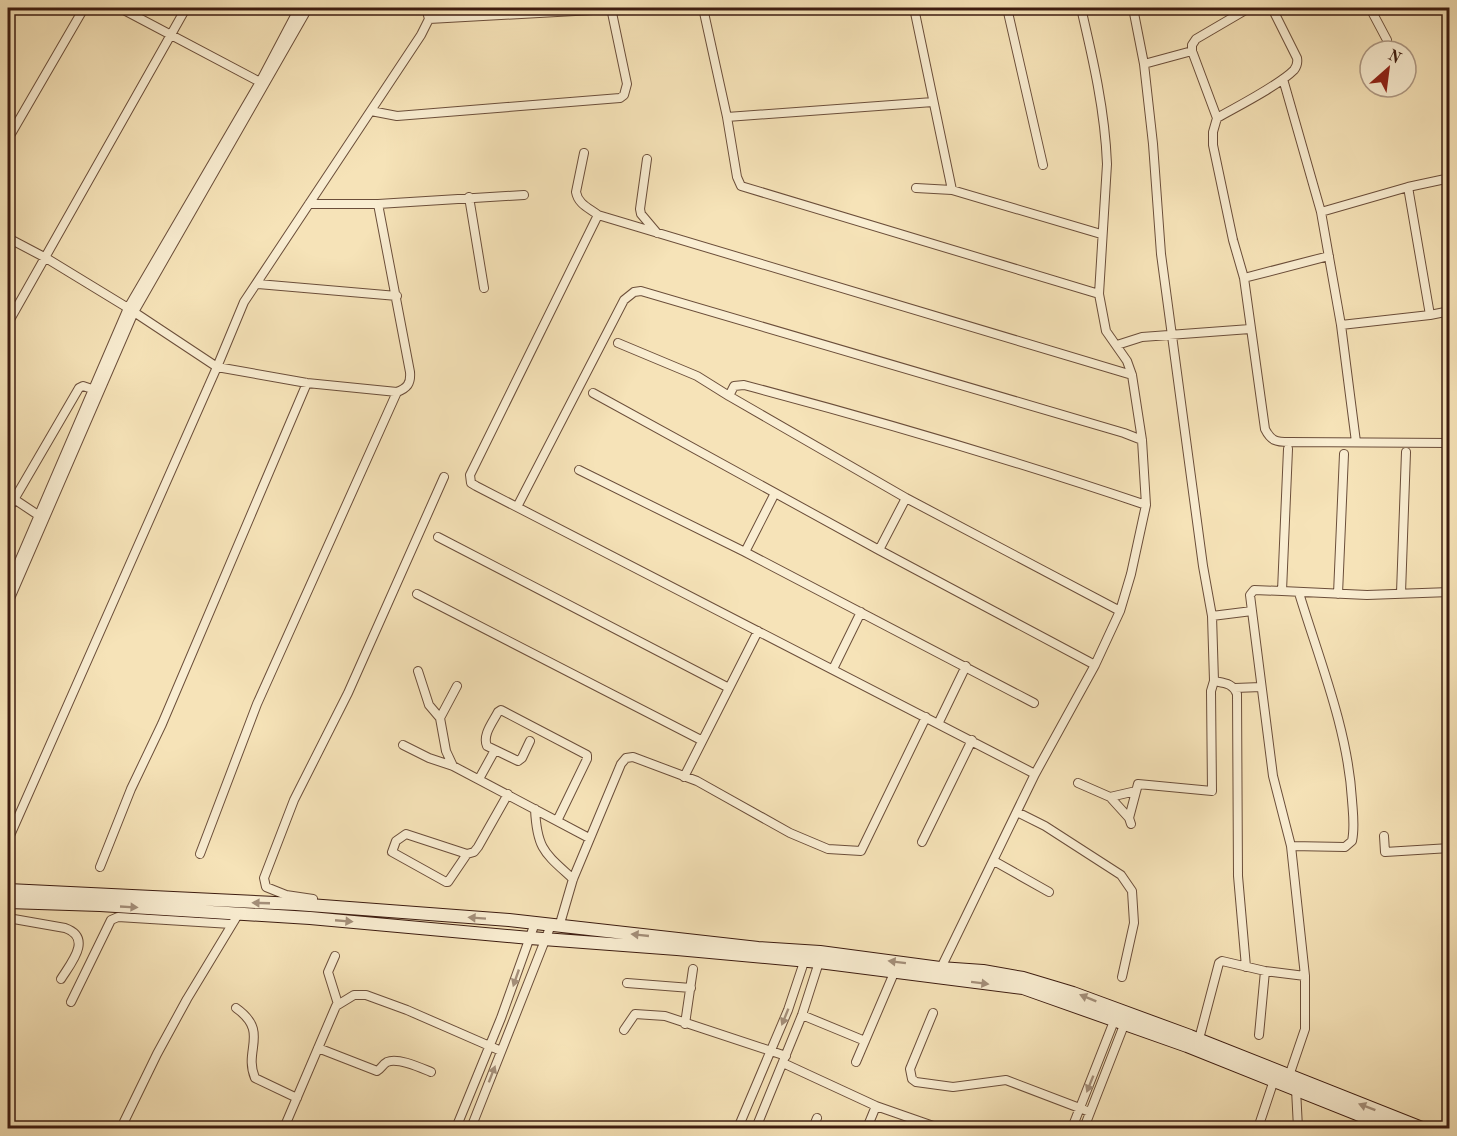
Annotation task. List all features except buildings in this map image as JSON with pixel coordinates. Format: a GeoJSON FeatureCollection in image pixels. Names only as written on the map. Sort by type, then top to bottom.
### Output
{"type":"FeatureCollection","features":[{"type":"Feature","properties":{"kind":"main road"},"geometry":{"type":"LineString","coordinates":[[8,890],[312,905],[535,923],[758,948],[820,952],[939,973]]}},
{"type":"Feature","properties":{"kind":"main road"},"geometry":{"type":"LineString","coordinates":[[8,903],[54,903],[321,918],[546,940],[819,962],[894,973],[983,971],[1023,978],[1073,993],[1122,1017],[1392,1128]]}},
{"type":"Feature","properties":{"kind":"main road"},"geometry":{"type":"LineString","coordinates":[[1122,1017],[1198,1039],[1422,1128]]}},
{"type":"Feature","properties":{"kind":"street"},"geometry":{"type":"LineString","coordinates":[[8,139],[84,8]]}},
{"type":"Feature","properties":{"kind":"street"},"geometry":{"type":"LineString","coordinates":[[120,8],[260,82]]}},
{"type":"Feature","properties":{"kind":"street"},"geometry":{"type":"LineString","coordinates":[[8,323],[186,8]]}},
{"type":"Feature","properties":{"kind":"street"},"geometry":{"type":"LineString","coordinates":[[8,587],[92,389],[131,310],[260,82],[299,8]]}},
{"type":"Feature","properties":{"kind":"street"},"geometry":{"type":"LineString","coordinates":[[8,603],[131,310],[308,8]]}},
{"type":"Feature","properties":{"kind":"street"},"geometry":{"type":"LineString","coordinates":[[8,840],[240,310],[429,19],[426,8]]}},
{"type":"Feature","properties":{"kind":"street"},"geometry":{"type":"LineString","coordinates":[[371,111],[397,116],[620,98],[624,95],[627,84],[611,8],[521,11],[429,19]]}},
{"type":"Feature","properties":{"kind":"street"},"geometry":{"type":"LineString","coordinates":[[703,8],[727,117],[738,182],[747,188],[1099,294]]}},
{"type":"Feature","properties":{"kind":"street"},"geometry":{"type":"LineString","coordinates":[[914,8],[952,190]]}},
{"type":"Feature","properties":{"kind":"street"},"geometry":{"type":"LineString","coordinates":[[1007,8],[1043,165]]}},
{"type":"Feature","properties":{"kind":"street"},"geometry":{"type":"LineString","coordinates":[[939,973],[1035,774],[1095,665],[1120,611],[1131,574],[1146,505],[1142,440],[1132,375],[1127,361],[1106,331],[1099,294],[1107,165],[1106,146],[1097,78],[1082,8]]}},
{"type":"Feature","properties":{"kind":"street"},"geometry":{"type":"LineString","coordinates":[[1078,783],[1110,797],[1130,821],[1138,784],[1212,791],[1211,691],[1214,681],[1212,616],[1203,566],[1161,254],[1153,144],[1144,64],[1133,8]]}},
{"type":"Feature","properties":{"kind":"street"},"geometry":{"type":"LineString","coordinates":[[1249,8],[1196,39],[1192,45],[1192,51],[1217,118],[1213,132],[1213,144],[1233,240],[1244,278],[1265,429],[1269,437],[1276,442],[1449,443]]}},
{"type":"Feature","properties":{"kind":"street"},"geometry":{"type":"LineString","coordinates":[[1217,118],[1283,79],[1295,69],[1298,63],[1272,8]]}},
{"type":"Feature","properties":{"kind":"street"},"geometry":{"type":"LineString","coordinates":[[1370,8],[1386,39]]}},
{"type":"Feature","properties":{"kind":"street"},"geometry":{"type":"LineString","coordinates":[[1144,64],[1192,51]]}},
{"type":"Feature","properties":{"kind":"street"},"geometry":{"type":"LineString","coordinates":[[1283,79],[1321,212],[1341,325],[1356,442]]}},
{"type":"Feature","properties":{"kind":"street"},"geometry":{"type":"LineString","coordinates":[[727,117],[933,102]]}},
{"type":"Feature","properties":{"kind":"street"},"geometry":{"type":"LineString","coordinates":[[584,153],[577,197],[580,202],[598,214],[1132,375]]}},
{"type":"Feature","properties":{"kind":"street"},"geometry":{"type":"LineString","coordinates":[[647,159],[640,209],[641,214],[658,233]]}},
{"type":"Feature","properties":{"kind":"street"},"geometry":{"type":"LineString","coordinates":[[1321,212],[1449,178]]}},
{"type":"Feature","properties":{"kind":"street"},"geometry":{"type":"LineString","coordinates":[[916,188],[952,190],[1101,234]]}},
{"type":"Feature","properties":{"kind":"street"},"geometry":{"type":"LineString","coordinates":[[1408,188],[1430,315]]}},
{"type":"Feature","properties":{"kind":"street"},"geometry":{"type":"LineString","coordinates":[[309,204],[378,204],[524,195]]}},
{"type":"Feature","properties":{"kind":"street"},"geometry":{"type":"LineString","coordinates":[[469,197],[484,288]]}},
{"type":"Feature","properties":{"kind":"street"},"geometry":{"type":"LineString","coordinates":[[8,238],[46,258],[131,310],[217,367],[307,383],[397,393],[406,388],[411,378],[378,204]]}},
{"type":"Feature","properties":{"kind":"street"},"geometry":{"type":"LineString","coordinates":[[598,214],[470,474],[471,483],[1035,774]]}},
{"type":"Feature","properties":{"kind":"street"},"geometry":{"type":"LineString","coordinates":[[1244,278],[1329,256]]}},
{"type":"Feature","properties":{"kind":"street"},"geometry":{"type":"LineString","coordinates":[[258,284],[397,296]]}},
{"type":"Feature","properties":{"kind":"street"},"geometry":{"type":"LineString","coordinates":[[517,507],[624,300],[634,292],[641,291],[1113,429],[1142,440]]}},
{"type":"Feature","properties":{"kind":"street"},"geometry":{"type":"LineString","coordinates":[[1341,325],[1449,311]]}},
{"type":"Feature","properties":{"kind":"street"},"geometry":{"type":"LineString","coordinates":[[1117,345],[1142,337],[1250,328]]}},
{"type":"Feature","properties":{"kind":"street"},"geometry":{"type":"LineString","coordinates":[[618,343],[697,376],[906,498],[1120,611]]}},
{"type":"Feature","properties":{"kind":"street"},"geometry":{"type":"LineString","coordinates":[[100,867],[130,789],[162,724],[307,383]]}},
{"type":"Feature","properties":{"kind":"street"},"geometry":{"type":"LineString","coordinates":[[729,396],[734,386],[744,385],[874,419],[999,456],[1146,505]]}},
{"type":"Feature","properties":{"kind":"street"},"geometry":{"type":"LineString","coordinates":[[8,510],[79,388],[83,386],[92,389]]}},
{"type":"Feature","properties":{"kind":"street"},"geometry":{"type":"LineString","coordinates":[[200,854],[257,704],[397,393]]}},
{"type":"Feature","properties":{"kind":"street"},"geometry":{"type":"LineString","coordinates":[[593,393],[1095,665]]}},
{"type":"Feature","properties":{"kind":"street"},"geometry":{"type":"LineString","coordinates":[[1282,591],[1288,449]]}},
{"type":"Feature","properties":{"kind":"street"},"geometry":{"type":"LineString","coordinates":[[1401,593],[1406,452]]}},
{"type":"Feature","properties":{"kind":"street"},"geometry":{"type":"LineString","coordinates":[[1338,594],[1344,454]]}},
{"type":"Feature","properties":{"kind":"street"},"geometry":{"type":"LineString","coordinates":[[579,470],[746,552],[1034,703]]}},
{"type":"Feature","properties":{"kind":"street"},"geometry":{"type":"LineString","coordinates":[[312,905],[312,899],[274,891],[266,887],[264,878],[294,800],[348,693],[444,477]]}},
{"type":"Feature","properties":{"kind":"street"},"geometry":{"type":"LineString","coordinates":[[746,552],[775,493]]}},
{"type":"Feature","properties":{"kind":"street"},"geometry":{"type":"LineString","coordinates":[[879,550],[906,498]]}},
{"type":"Feature","properties":{"kind":"street"},"geometry":{"type":"LineString","coordinates":[[14,499],[38,515]]}},
{"type":"Feature","properties":{"kind":"street"},"geometry":{"type":"LineString","coordinates":[[438,537],[729,688]]}},
{"type":"Feature","properties":{"kind":"street"},"geometry":{"type":"LineString","coordinates":[[1289,1076],[1305,1029],[1305,976],[1292,846],[1274,776],[1261,687],[1251,592],[1338,594],[1449,592]]}},
{"type":"Feature","properties":{"kind":"street"},"geometry":{"type":"LineString","coordinates":[[1292,846],[1345,848],[1352,841],[1354,830],[1351,783],[1343,740],[1299,593]]}},
{"type":"Feature","properties":{"kind":"street"},"geometry":{"type":"LineString","coordinates":[[417,594],[701,740]]}},
{"type":"Feature","properties":{"kind":"street"},"geometry":{"type":"LineString","coordinates":[[1212,616],[1252,611]]}},
{"type":"Feature","properties":{"kind":"street"},"geometry":{"type":"LineString","coordinates":[[833,669],[861,612]]}},
{"type":"Feature","properties":{"kind":"street"},"geometry":{"type":"LineString","coordinates":[[684,777],[758,631]]}},
{"type":"Feature","properties":{"kind":"street"},"geometry":{"type":"LineString","coordinates":[[938,724],[966,666]]}},
{"type":"Feature","properties":{"kind":"street"},"geometry":{"type":"LineString","coordinates":[[418,671],[429,705],[440,718],[446,752],[453,766]]}},
{"type":"Feature","properties":{"kind":"street"},"geometry":{"type":"LineString","coordinates":[[1214,681],[1229,684],[1235,688],[1261,687]]}},
{"type":"Feature","properties":{"kind":"street"},"geometry":{"type":"LineString","coordinates":[[440,718],[457,686]]}},
{"type":"Feature","properties":{"kind":"street"},"geometry":{"type":"LineString","coordinates":[[1235,688],[1238,876],[1246,967]]}},
{"type":"Feature","properties":{"kind":"street"},"geometry":{"type":"LineString","coordinates":[[530,741],[522,758],[518,761],[487,746],[485,737],[501,710],[587,755],[557,820]]}},
{"type":"Feature","properties":{"kind":"street"},"geometry":{"type":"LineString","coordinates":[[471,1128],[546,940],[555,926],[589,838],[621,764],[626,758],[633,757],[697,781],[790,833],[828,849],[861,851],[926,717]]}},
{"type":"Feature","properties":{"kind":"street"},"geometry":{"type":"LineString","coordinates":[[922,842],[972,740]]}},
{"type":"Feature","properties":{"kind":"street"},"geometry":{"type":"LineString","coordinates":[[403,745],[479,779],[589,838]]}},
{"type":"Feature","properties":{"kind":"street"},"geometry":{"type":"LineString","coordinates":[[479,779],[495,750]]}},
{"type":"Feature","properties":{"kind":"street"},"geometry":{"type":"LineString","coordinates":[[1110,797],[1136,791]]}},
{"type":"Feature","properties":{"kind":"street"},"geometry":{"type":"LineString","coordinates":[[467,854],[450,880],[446,882],[392,852],[396,841],[406,834],[467,854],[474,852],[508,795]]}},
{"type":"Feature","properties":{"kind":"street"},"geometry":{"type":"LineString","coordinates":[[535,809],[536,832],[544,852],[573,879]]}},
{"type":"Feature","properties":{"kind":"street"},"geometry":{"type":"LineString","coordinates":[[1017,812],[1045,826],[1121,874],[1132,891],[1134,923],[1122,977]]}},
{"type":"Feature","properties":{"kind":"street"},"geometry":{"type":"LineString","coordinates":[[1384,836],[1385,852],[1449,848]]}},
{"type":"Feature","properties":{"kind":"street"},"geometry":{"type":"LineString","coordinates":[[994,861],[1049,892]]}},
{"type":"Feature","properties":{"kind":"street"},"geometry":{"type":"LineString","coordinates":[[121,1128],[162,1045],[239,913]]}},
{"type":"Feature","properties":{"kind":"street"},"geometry":{"type":"LineString","coordinates":[[71,1002],[111,920],[118,917],[231,924]]}},
{"type":"Feature","properties":{"kind":"street"},"geometry":{"type":"LineString","coordinates":[[8,918],[72,930],[80,944],[61,979]]}},
{"type":"Feature","properties":{"kind":"street"},"geometry":{"type":"LineString","coordinates":[[456,1128],[490,1046],[535,923]]}},
{"type":"Feature","properties":{"kind":"street"},"geometry":{"type":"LineString","coordinates":[[334,956],[328,972],[338,1004]]}},
{"type":"Feature","properties":{"kind":"street"},"geometry":{"type":"LineString","coordinates":[[1198,1039],[1219,963],[1222,961],[1264,971],[1305,976]]}},
{"type":"Feature","properties":{"kind":"street"},"geometry":{"type":"LineString","coordinates":[[738,1128],[795,992],[804,962]]}},
{"type":"Feature","properties":{"kind":"street"},"geometry":{"type":"LineString","coordinates":[[756,1128],[784,1060],[819,962]]}},
{"type":"Feature","properties":{"kind":"street"},"geometry":{"type":"LineString","coordinates":[[685,1024],[693,969]]}},
{"type":"Feature","properties":{"kind":"street"},"geometry":{"type":"LineString","coordinates":[[1259,1035],[1264,971]]}},
{"type":"Feature","properties":{"kind":"street"},"geometry":{"type":"LineString","coordinates":[[856,1062],[894,973]]}},
{"type":"Feature","properties":{"kind":"street"},"geometry":{"type":"LineString","coordinates":[[627,983],[691,988]]}},
{"type":"Feature","properties":{"kind":"street"},"geometry":{"type":"LineString","coordinates":[[284,1128],[338,1004],[354,995],[366,995],[501,1051]]}},
{"type":"Feature","properties":{"kind":"street"},"geometry":{"type":"LineString","coordinates":[[236,1008],[251,1021],[255,1041],[251,1068],[255,1077],[297,1098]]}},
{"type":"Feature","properties":{"kind":"street"},"geometry":{"type":"LineString","coordinates":[[933,1013],[910,1069],[912,1079],[916,1082],[948,1087],[1006,1080],[1090,1112]]}},
{"type":"Feature","properties":{"kind":"street"},"geometry":{"type":"LineString","coordinates":[[624,1030],[635,1014],[665,1016],[771,1051],[784,1060],[876,1106],[939,1128]]}},
{"type":"Feature","properties":{"kind":"street"},"geometry":{"type":"LineString","coordinates":[[801,1015],[865,1041]]}},
{"type":"Feature","properties":{"kind":"street"},"geometry":{"type":"LineString","coordinates":[[1072,1128],[1122,1017]]}},
{"type":"Feature","properties":{"kind":"street"},"geometry":{"type":"LineString","coordinates":[[1084,1128],[1122,1017]]}},
{"type":"Feature","properties":{"kind":"street"},"geometry":{"type":"LineString","coordinates":[[318,1048],[376,1071],[380,1070],[385,1063],[392,1061],[411,1063],[431,1072]]}},
{"type":"Feature","properties":{"kind":"street"},"geometry":{"type":"LineString","coordinates":[[1258,1128],[1274,1080]]}},
{"type":"Feature","properties":{"kind":"street"},"geometry":{"type":"LineString","coordinates":[[1296,1089],[1298,1128]]}},
{"type":"Feature","properties":{"kind":"street"},"geometry":{"type":"LineString","coordinates":[[867,1128],[876,1106]]}},
{"type":"Feature","properties":{"kind":"street"},"geometry":{"type":"LineString","coordinates":[[813,1128],[817,1118]]}}]}
